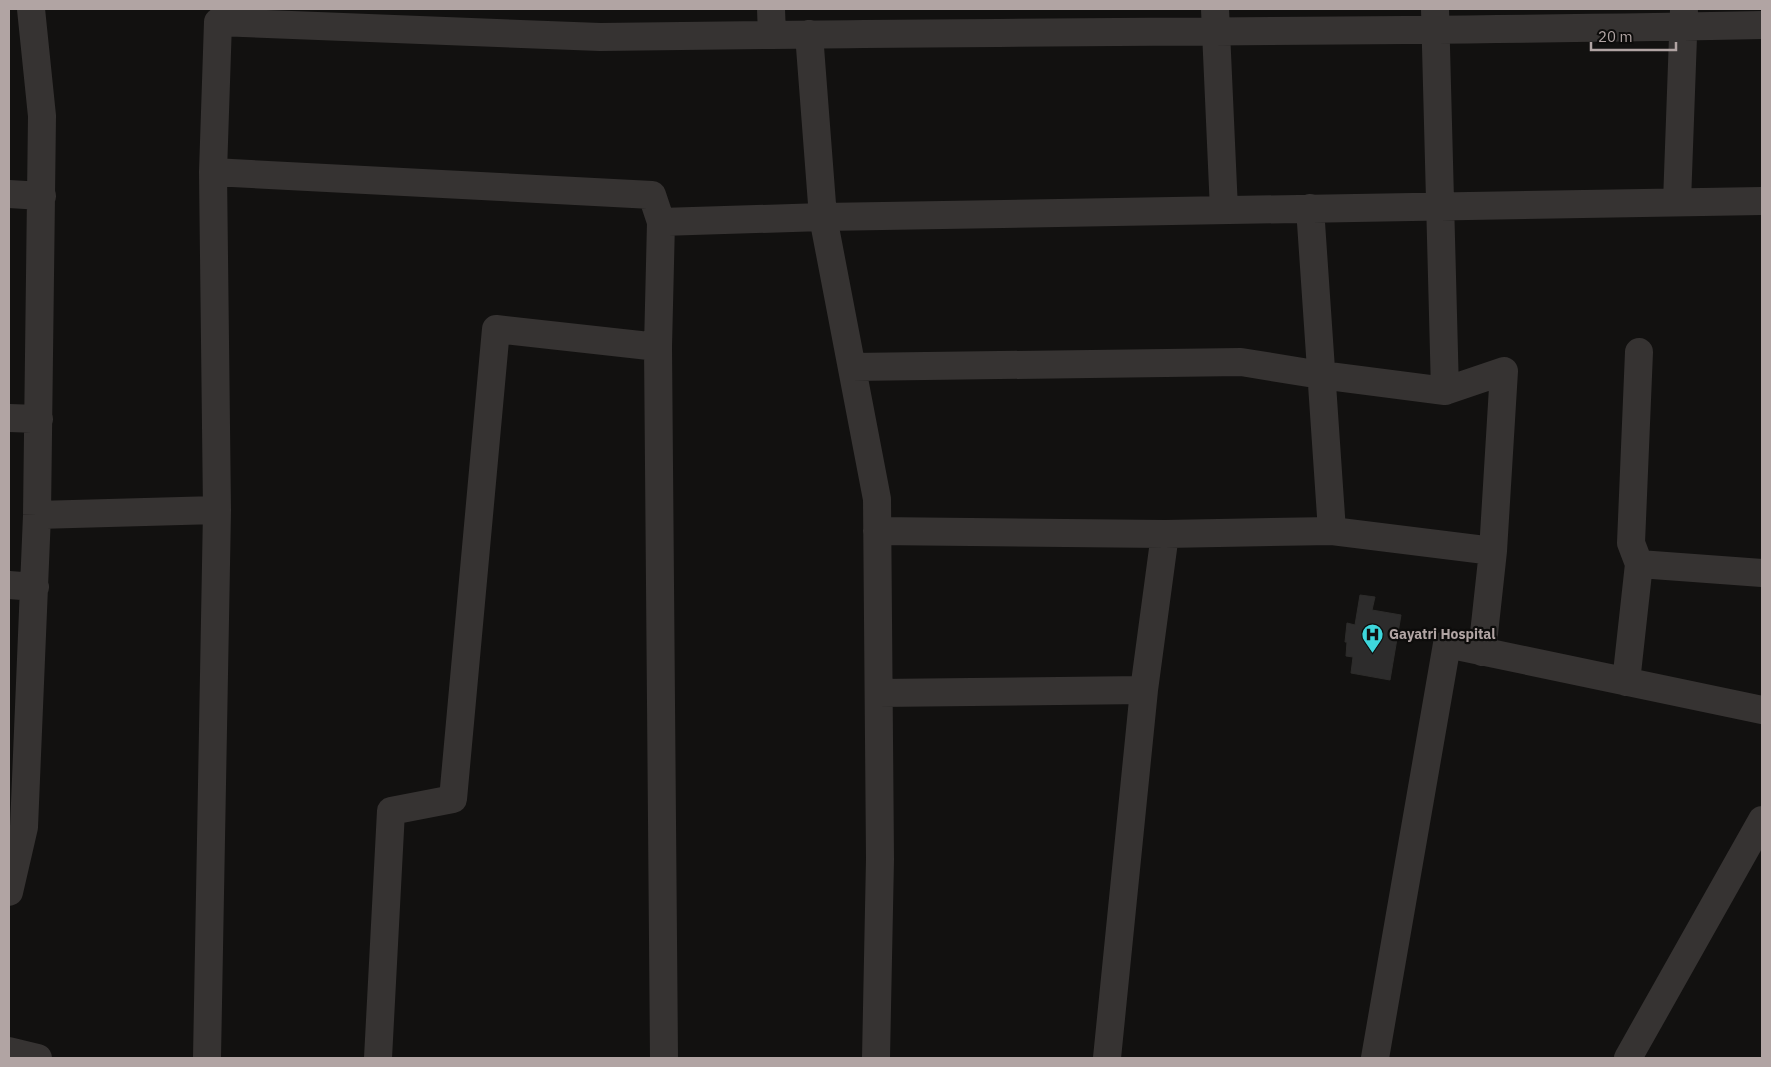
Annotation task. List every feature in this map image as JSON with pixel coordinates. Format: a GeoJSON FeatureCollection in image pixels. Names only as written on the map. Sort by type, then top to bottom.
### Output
{"type":"FeatureCollection","features":[{"type":"Feature","properties":{"kind":"street"},"geometry":{"type":"LineString","coordinates":[[9,892],[24,827],[22,586],[38,515],[42,116],[31,9]]}},
{"type":"Feature","properties":{"kind":"street"},"geometry":{"type":"LineString","coordinates":[[1677,202],[1684,18]]}},
{"type":"Feature","properties":{"kind":"street"},"geometry":{"type":"LineString","coordinates":[[207,1058],[218,510],[213,172],[218,22],[600,37],[771,22],[809,34],[1000,20],[1684,18],[1762,25]]}},
{"type":"Feature","properties":{"kind":"street"},"geometry":{"type":"LineString","coordinates":[[1215,20],[1224,210]]}},
{"type":"Feature","properties":{"kind":"street"},"geometry":{"type":"LineString","coordinates":[[1435,20],[1445,391]]}},
{"type":"Feature","properties":{"kind":"street"},"geometry":{"type":"LineString","coordinates":[[809,34],[823,217],[878,498],[880,859],[876,1058]]}},
{"type":"Feature","properties":{"kind":"street"},"geometry":{"type":"LineString","coordinates":[[213,172],[652,195],[661,222],[658,347],[664,1058]]}},
{"type":"Feature","properties":{"kind":"street"},"geometry":{"type":"LineString","coordinates":[[9,194],[42,196]]}},
{"type":"Feature","properties":{"kind":"street"},"geometry":{"type":"LineString","coordinates":[[661,222],[823,217],[1762,201]]}},
{"type":"Feature","properties":{"kind":"street"},"geometry":{"type":"LineString","coordinates":[[1310,208],[1332,531]]}},
{"type":"Feature","properties":{"kind":"street"},"geometry":{"type":"LineString","coordinates":[[378,1058],[391,811],[453,799],[496,329],[658,347]]}},
{"type":"Feature","properties":{"kind":"street"},"geometry":{"type":"LineString","coordinates":[[1626,682],[1639,564],[1631,543],[1639,352]]}},
{"type":"Feature","properties":{"kind":"street"},"geometry":{"type":"LineString","coordinates":[[852,367],[1241,362],[1321,375],[1445,391],[1504,371],[1493,551],[1482,652]]}},
{"type":"Feature","properties":{"kind":"street"},"geometry":{"type":"LineString","coordinates":[[9,418],[39,419]]}},
{"type":"Feature","properties":{"kind":"street"},"geometry":{"type":"LineString","coordinates":[[38,515],[218,510]]}},
{"type":"Feature","properties":{"kind":"street"},"geometry":{"type":"LineString","coordinates":[[877,531],[1165,534],[1332,531],[1493,551]]}},
{"type":"Feature","properties":{"kind":"street"},"geometry":{"type":"LineString","coordinates":[[1107,1058],[1144,690],[1165,534]]}},
{"type":"Feature","properties":{"kind":"street"},"geometry":{"type":"LineString","coordinates":[[1639,564],[1762,573]]}},
{"type":"Feature","properties":{"kind":"street"},"geometry":{"type":"LineString","coordinates":[[1374,1058],[1447,644],[1762,710]]}},
{"type":"Feature","properties":{"kind":"street"},"geometry":{"type":"LineString","coordinates":[[879,692],[1144,690]]}},
{"type":"Feature","properties":{"kind":"street"},"geometry":{"type":"LineString","coordinates":[[1628,1058],[1762,820]]}},
{"type":"Feature","properties":{"kind":"street"},"geometry":{"type":"LineString","coordinates":[[9,1051],[38,1058]]}},
{"type":"Feature","properties":{"kind":"building"},"geometry":{"type":"Polygon","coordinates":[[[1360,595],[1375,597],[1372,610],[1401,615],[1390,680],[1351,673],[1353,657],[1346,656],[1347,623],[1355,625],[1360,595]]]}},
{"type":"Feature","properties":{"kind":"place","name":"Gayatri Hospital"},"geometry":{"type":"Point","coordinates":[1373,653]}}]}
